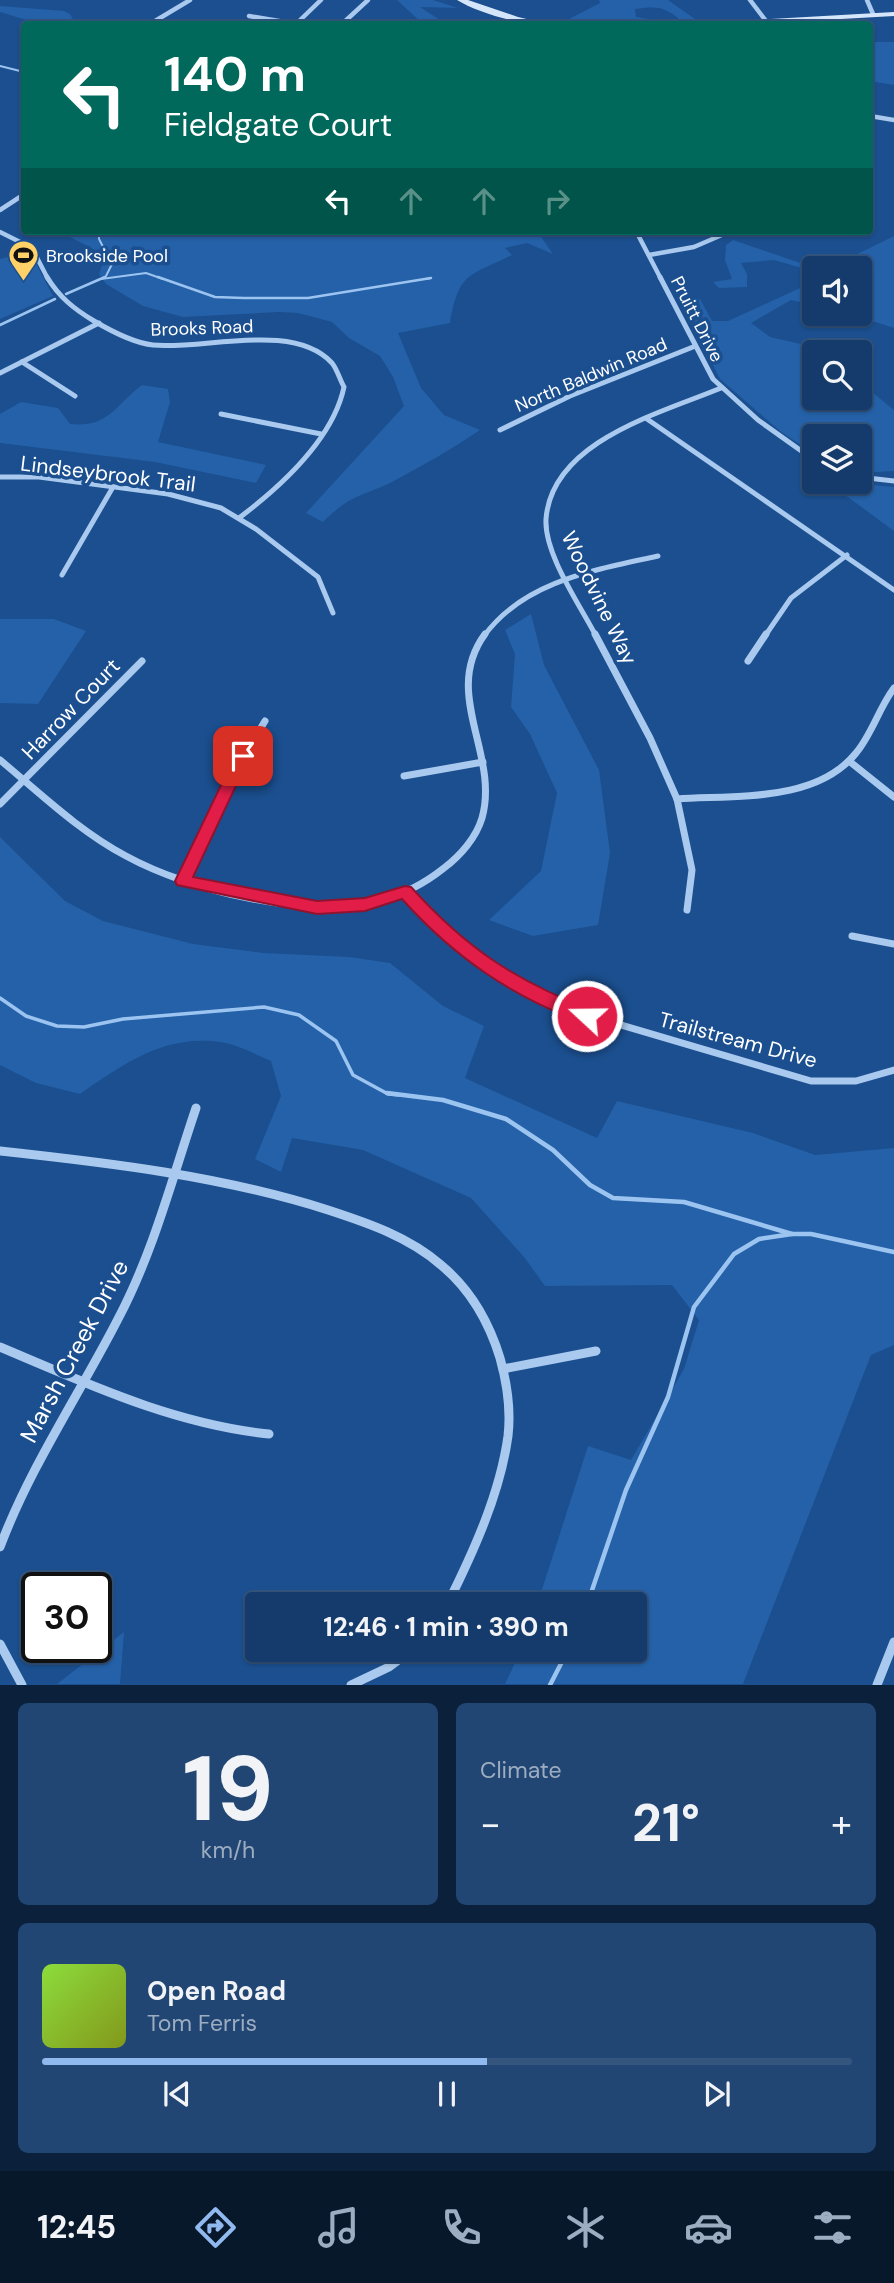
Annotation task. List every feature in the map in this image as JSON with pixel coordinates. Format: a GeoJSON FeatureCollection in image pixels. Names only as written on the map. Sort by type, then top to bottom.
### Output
{"type":"FeatureCollection","features":[{"type":"Feature","properties":{"kind":"street"},"geometry":{"type":"LineString","coordinates":[[155,21],[190,0]]}},
{"type":"Feature","properties":{"kind":"street"},"geometry":{"type":"LineString","coordinates":[[300,21],[321,0]]}},
{"type":"Feature","properties":{"kind":"street"},"geometry":{"type":"LineString","coordinates":[[345,21],[368,0]]}},
{"type":"Feature","properties":{"kind":"street"},"geometry":{"type":"LineString","coordinates":[[461,0],[514,21]]}},
{"type":"Feature","properties":{"kind":"street"},"geometry":{"type":"LineString","coordinates":[[750,0],[766,21],[894,14]]}},
{"type":"Feature","properties":{"kind":"street"},"geometry":{"type":"LineString","coordinates":[[867,0],[873,14]]}},
{"type":"Feature","properties":{"kind":"street"},"geometry":{"type":"LineString","coordinates":[[249,16],[279,21]]}},
{"type":"Feature","properties":{"kind":"street"},"geometry":{"type":"LineString","coordinates":[[873,116],[894,120]]}},
{"type":"Feature","properties":{"kind":"street"},"geometry":{"type":"LineString","coordinates":[[0,210],[21,196]]}},
{"type":"Feature","properties":{"kind":"street","name":"Brooks Road"},"geometry":{"type":"LineString","coordinates":[[0,232],[32,247],[42,258],[58,294],[99,323],[128,338],[152,345],[257,340],[286,343],[311,351],[334,368],[344,387],[342,404],[271,494],[239,517]]}},
{"type":"Feature","properties":{"kind":"street","name":"Pruitt Drive"},"geometry":{"type":"LineString","coordinates":[[638,235],[694,347],[721,388],[802,451]]}},
{"type":"Feature","properties":{"kind":"street"},"geometry":{"type":"LineString","coordinates":[[649,255],[694,247],[722,235]]}},
{"type":"Feature","properties":{"kind":"street"},"geometry":{"type":"LineString","coordinates":[[0,373],[99,323]]}},
{"type":"Feature","properties":{"kind":"street","name":"North Baldwin Road"},"geometry":{"type":"LineString","coordinates":[[500,430],[570,397],[694,347]]}},
{"type":"Feature","properties":{"kind":"street"},"geometry":{"type":"LineString","coordinates":[[22,362],[75,396]]}},
{"type":"Feature","properties":{"kind":"street","name":"Woodvine Way"},"geometry":{"type":"LineString","coordinates":[[687,910],[692,870],[677,799],[650,738],[555,559],[547,532],[548,508],[555,485],[571,463],[594,444],[721,388]]}},
{"type":"Feature","properties":{"kind":"street"},"geometry":{"type":"LineString","coordinates":[[220,414],[321,434]]}},
{"type":"Feature","properties":{"kind":"street"},"geometry":{"type":"LineString","coordinates":[[647,419],[894,590]]}},
{"type":"Feature","properties":{"kind":"street","name":"Lindseybrook Trail"},"geometry":{"type":"LineString","coordinates":[[0,477],[39,477],[192,499],[239,517],[318,578],[333,614]]}},
{"type":"Feature","properties":{"kind":"street"},"geometry":{"type":"LineString","coordinates":[[872,478],[894,481]]}},
{"type":"Feature","properties":{"kind":"street"},"geometry":{"type":"LineString","coordinates":[[62,575],[113,486]]}},
{"type":"Feature","properties":{"kind":"street"},"geometry":{"type":"LineString","coordinates":[[748,661],[792,598],[847,555]]}},
{"type":"Feature","properties":{"kind":"street"},"geometry":{"type":"LineString","coordinates":[[0,761],[111,848],[183,881],[317,908],[365,905],[405,892],[442,871],[474,836],[487,799],[483,762],[465,694],[472,656],[484,634],[503,614],[527,597],[566,579],[658,556]]}},
{"type":"Feature","properties":{"kind":"street","name":"Harrow Court"},"geometry":{"type":"LineString","coordinates":[[0,804],[26,781],[142,661]]}},
{"type":"Feature","properties":{"kind":"street"},"geometry":{"type":"LineString","coordinates":[[677,799],[796,787],[826,776],[849,761],[894,688]]}},
{"type":"Feature","properties":{"kind":"street"},"geometry":{"type":"LineString","coordinates":[[183,881],[231,778],[265,720]]}},
{"type":"Feature","properties":{"kind":"street"},"geometry":{"type":"LineString","coordinates":[[849,761],[894,797]]}},
{"type":"Feature","properties":{"kind":"street"},"geometry":{"type":"LineString","coordinates":[[404,776],[483,762]]}},
{"type":"Feature","properties":{"kind":"street","name":"Trailstream Drive"},"geometry":{"type":"LineString","coordinates":[[405,892],[439,929],[496,974],[534,995],[587,1016],[811,1081],[856,1081],[894,1070]]}},
{"type":"Feature","properties":{"kind":"street"},"geometry":{"type":"LineString","coordinates":[[852,936],[894,944]]}},
{"type":"Feature","properties":{"kind":"street","name":"Marsh Creek Drive"},"geometry":{"type":"LineString","coordinates":[[0,1547],[2,1530],[142,1269],[195,1108]]}},
{"type":"Feature","properties":{"kind":"street"},"geometry":{"type":"LineString","coordinates":[[0,1151],[174,1170],[304,1201],[366,1223],[415,1246],[446,1269],[472,1299],[495,1342],[503,1368],[509,1405],[503,1462],[452,1592]]}},
{"type":"Feature","properties":{"kind":"street"},"geometry":{"type":"LineString","coordinates":[[0,1347],[190,1421],[269,1434]]}},
{"type":"Feature","properties":{"kind":"street"},"geometry":{"type":"LineString","coordinates":[[503,1368],[596,1351]]}},
{"type":"Feature","properties":{"kind":"street"},"geometry":{"type":"LineString","coordinates":[[877,1685],[894,1642]]}},
{"type":"Feature","properties":{"kind":"street"},"geometry":{"type":"LineString","coordinates":[[0,1644],[22,1685]]}},
{"type":"Feature","properties":{"kind":"street"},"geometry":{"type":"LineString","coordinates":[[351,1685],[382,1672],[396,1662]]}},
{"type":"Feature","properties":{"kind":"shaded area"},"geometry":{"type":"Polygon","coordinates":[[[397,0],[433,0],[458,8],[420,7],[440,20],[474,21],[420,21],[397,0]]]}},
{"type":"Feature","properties":{"kind":"shaded area"},"geometry":{"type":"Polygon","coordinates":[[[599,0],[668,0],[695,19],[680,20],[664,10],[648,7],[635,9],[636,17],[662,21],[569,21],[600,3],[599,0]]]}},
{"type":"Feature","properties":{"kind":"shaded area"},"geometry":{"type":"Polygon","coordinates":[[[0,6],[64,11],[74,21],[30,21],[0,12],[0,6]]]}},
{"type":"Feature","properties":{"kind":"shaded area"},"geometry":{"type":"Polygon","coordinates":[[[873,40],[875,42],[894,42],[894,85],[873,82],[873,40]]]}},
{"type":"Feature","properties":{"kind":"shaded area"},"geometry":{"type":"Polygon","coordinates":[[[540,235],[553,254],[527,243],[505,248],[512,255],[476,272],[462,284],[450,323],[398,333],[421,388],[444,415],[480,430],[392,482],[348,501],[323,522],[306,513],[404,406],[393,377],[380,356],[349,338],[332,322],[298,313],[183,317],[143,306],[106,284],[99,274],[102,265],[93,249],[70,237],[540,235]]]}},
{"type":"Feature","properties":{"kind":"shaded area"},"geometry":{"type":"Polygon","coordinates":[[[894,236],[894,328],[872,321],[872,256],[853,256],[894,236]]]}},
{"type":"Feature","properties":{"kind":"shaded area"},"geometry":{"type":"Polygon","coordinates":[[[733,240],[802,264],[802,268],[774,260],[741,263],[747,274],[747,287],[719,288],[713,282],[732,279],[725,260],[726,245],[733,240]]]}},
{"type":"Feature","properties":{"kind":"shaded area","name":"Brookside Pool"},"geometry":{"type":"Polygon","coordinates":[[[30,252],[53,296],[0,319],[0,259],[30,252]]]}},
{"type":"Feature","properties":{"kind":"shaded area"},"geometry":{"type":"Polygon","coordinates":[[[802,287],[802,302],[791,300],[751,323],[770,337],[802,344],[802,410],[872,410],[872,392],[894,410],[894,471],[872,472],[872,424],[802,424],[802,446],[780,431],[720,379],[677,295],[700,299],[712,321],[728,321],[802,287]]]}},
{"type":"Feature","properties":{"kind":"shaded area"},"geometry":{"type":"Polygon","coordinates":[[[142,385],[168,389],[170,402],[158,442],[266,465],[256,483],[155,462],[0,443],[0,414],[21,402],[58,408],[70,424],[83,424],[103,419],[142,385]]]}},
{"type":"Feature","properties":{"kind":"shaded area"},"geometry":{"type":"Polygon","coordinates":[[[872,485],[894,487],[894,531],[844,494],[872,494],[872,485]]]}},
{"type":"Feature","properties":{"kind":"shaded area"},"geometry":{"type":"Polygon","coordinates":[[[531,614],[544,665],[599,770],[610,853],[598,925],[533,936],[489,920],[541,871],[557,793],[530,734],[511,707],[515,654],[505,630],[531,614]]]}},
{"type":"Feature","properties":{"kind":"shaded area"},"geometry":{"type":"Polygon","coordinates":[[[0,619],[54,619],[86,631],[38,704],[0,703],[0,619]]]}},
{"type":"Feature","properties":{"kind":"shaded area"},"geometry":{"type":"Polygon","coordinates":[[[0,837],[65,901],[103,921],[193,944],[264,953],[349,957],[390,963],[443,1006],[484,1026],[465,1078],[597,1138],[617,1101],[753,1133],[815,1155],[894,1148],[894,1345],[871,1355],[743,1684],[505,1684],[515,1662],[647,1662],[647,1592],[541,1592],[588,1446],[631,1460],[684,1369],[699,1320],[672,1285],[545,1286],[524,1257],[471,1198],[363,1150],[292,1138],[281,1172],[255,1159],[281,1096],[271,1061],[233,1045],[200,1041],[163,1047],[129,1062],[80,1094],[36,1083],[0,1065],[0,837]]]}},
{"type":"Feature","properties":{"kind":"shaded area"},"geometry":{"type":"Polygon","coordinates":[[[124,1632],[120,1684],[57,1684],[84,1663],[112,1663],[112,1641],[124,1632]]]}},
{"type":"Feature","properties":{"kind":"waterway"},"geometry":{"type":"LineString","coordinates":[[0,66],[21,71]]}},
{"type":"Feature","properties":{"kind":"waterway"},"geometry":{"type":"LineString","coordinates":[[99,235],[112,264],[106,276]]}},
{"type":"Feature","properties":{"kind":"waterway"},"geometry":{"type":"LineString","coordinates":[[101,279],[146,273],[163,279]]}},
{"type":"Feature","properties":{"kind":"waterway"},"geometry":{"type":"LineString","coordinates":[[66,294],[105,277]]}},
{"type":"Feature","properties":{"kind":"waterway"},"geometry":{"type":"LineString","coordinates":[[158,277],[215,297],[244,298],[308,298],[431,278],[426,279]]}},
{"type":"Feature","properties":{"kind":"waterway"},"geometry":{"type":"LineString","coordinates":[[0,325],[55,299]]}},
{"type":"Feature","properties":{"kind":"waterway"},"geometry":{"type":"LineString","coordinates":[[0,998],[26,1016],[57,1026],[84,1027],[123,1019],[264,1007],[299,1015],[336,1041],[353,1075],[388,1094],[399,1095]]}},
{"type":"Feature","properties":{"kind":"waterway"},"geometry":{"type":"LineString","coordinates":[[387,1093],[443,1100],[506,1119],[553,1150],[590,1185],[613,1198],[684,1202],[792,1234]]}},
{"type":"Feature","properties":{"kind":"waterway"},"geometry":{"type":"LineString","coordinates":[[591,1592],[626,1490],[668,1397],[694,1307],[734,1254],[759,1239],[792,1234]]}},
{"type":"Feature","properties":{"kind":"waterway"},"geometry":{"type":"LineString","coordinates":[[792,1234],[811,1234],[894,1252]]}},
{"type":"Feature","properties":{"kind":"waterway"},"geometry":{"type":"LineString","coordinates":[[550,1685],[562,1662]]}},
{"type":"Feature","properties":{"kind":"place","name":"Brookside Pool"},"geometry":{"type":"Point","coordinates":[23,283]}},
{"type":"Feature","properties":{"kind":"route"},"geometry":{"type":"LineString","coordinates":[[243,756],[183,881],[317,908],[365,905],[405,892],[439,929],[496,974],[534,995],[587,1016]]}}]}
